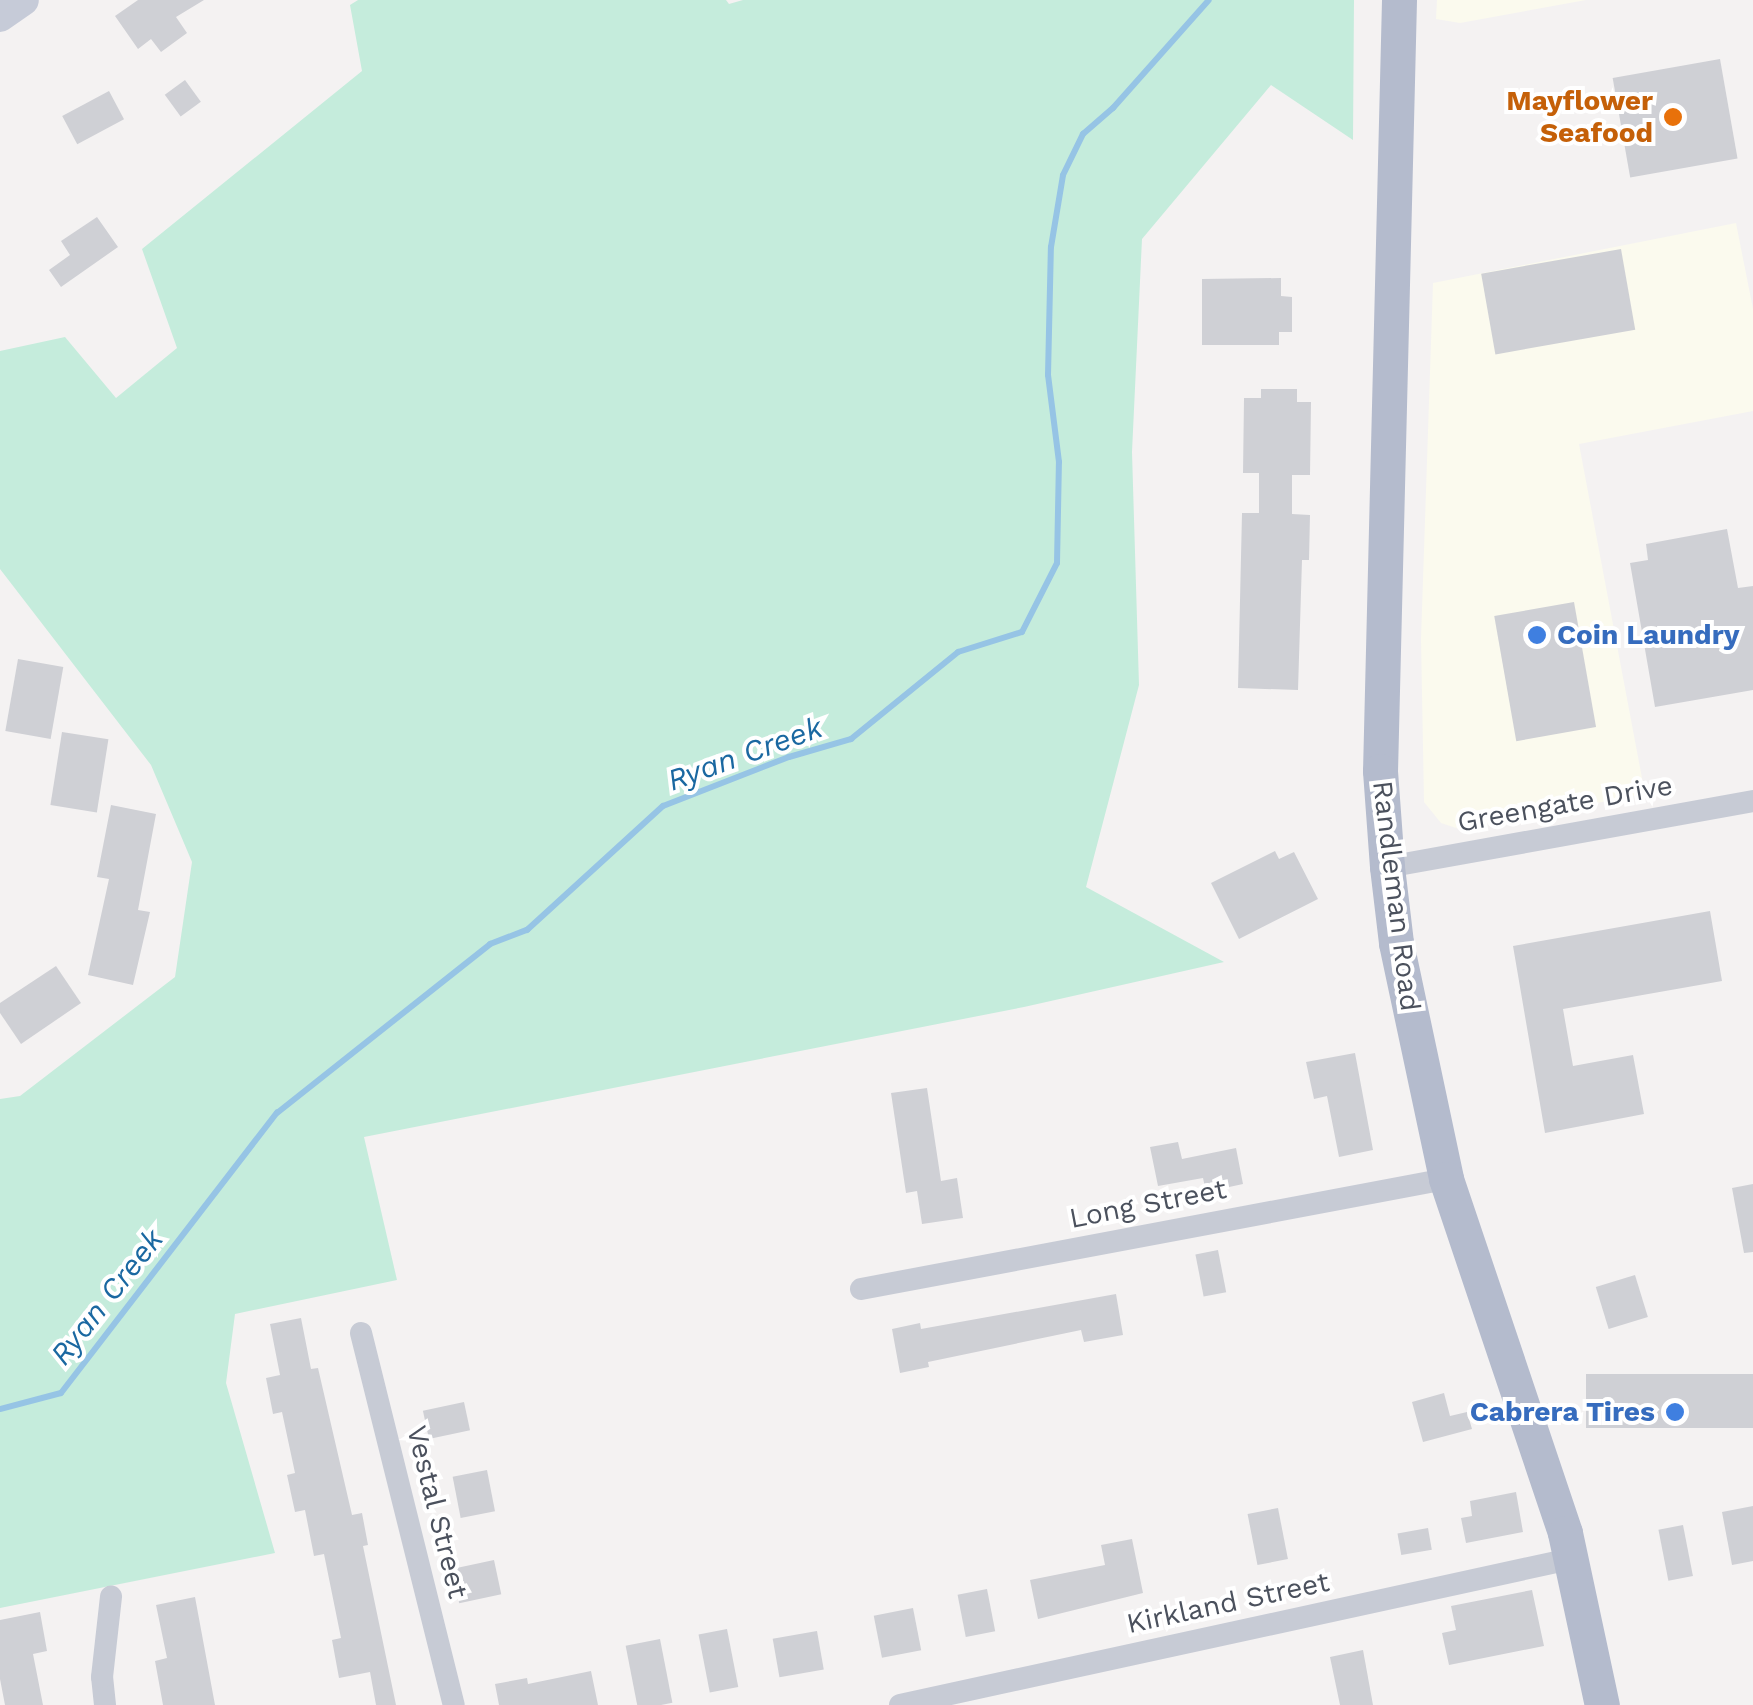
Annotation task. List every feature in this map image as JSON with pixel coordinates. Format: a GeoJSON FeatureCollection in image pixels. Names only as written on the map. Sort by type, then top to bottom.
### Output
{"type":"FeatureCollection","features":[{"type":"Feature","properties":{"kind":"main road"},"geometry":{"type":"LineString","coordinates":[[0,17],[24,0]]}},
{"type":"Feature","properties":{"kind":"main road","name":"Randleman Road"},"geometry":{"type":"LineString","coordinates":[[1399,0],[1380,770],[1396,943],[1446,1178],[1565,1533],[1602,1705]]}},
{"type":"Feature","properties":{"kind":"street","name":"Greengate Drive"},"geometry":{"type":"LineString","coordinates":[[1387,867],[1753,800]]}},
{"type":"Feature","properties":{"kind":"street","name":"Long Street"},"geometry":{"type":"LineString","coordinates":[[861,1289],[1446,1178]]}},
{"type":"Feature","properties":{"kind":"street","name":"Vestal Street"},"geometry":{"type":"LineString","coordinates":[[361,1333],[454,1705]]}},
{"type":"Feature","properties":{"kind":"street","name":"Kirkland Street"},"geometry":{"type":"LineString","coordinates":[[900,1705],[1570,1559]]}},
{"type":"Feature","properties":{"kind":"street"},"geometry":{"type":"LineString","coordinates":[[106,1705],[102,1678],[111,1597]]}},
{"type":"Feature","properties":{"kind":"shaded area"},"geometry":{"type":"Polygon","coordinates":[[[1437,0],[1586,0],[1460,23],[1436,19],[1437,0]]]}},
{"type":"Feature","properties":{"kind":"shaded area"},"geometry":{"type":"Polygon","coordinates":[[[1736,223],[1753,309],[1753,411],[1579,444],[1645,794],[1459,829],[1441,823],[1424,802],[1421,639],[1433,283],[1736,223]]]}},
{"type":"Feature","properties":{"kind":"green space"},"geometry":{"type":"Polygon","coordinates":[[[358,0],[726,0],[729,4],[743,0],[1354,0],[1353,140],[1271,85],[1142,239],[1132,452],[1139,685],[1086,887],[1224,962],[1024,1007],[364,1137],[397,1280],[235,1314],[226,1383],[275,1553],[0,1608],[0,1099],[20,1096],[175,977],[192,862],[151,765],[0,569],[0,351],[65,337],[116,398],[177,348],[142,249],[362,71],[350,5],[358,0]]]}},
{"type":"Feature","properties":{"kind":"building"},"geometry":{"type":"Polygon","coordinates":[[[138,0],[204,0],[176,17],[187,33],[161,52],[151,39],[138,49],[115,16],[138,0]]]}},
{"type":"Feature","properties":{"kind":"building"},"geometry":{"type":"Polygon","coordinates":[[[1720,59],[1738,158],[1630,177],[1613,78],[1720,59]]]}},
{"type":"Feature","properties":{"kind":"building"},"geometry":{"type":"Polygon","coordinates":[[[185,80],[201,102],[181,117],[165,95],[185,80]]]}},
{"type":"Feature","properties":{"kind":"building"},"geometry":{"type":"Polygon","coordinates":[[[109,91],[124,119],[77,144],[62,116],[109,91]]]}},
{"type":"Feature","properties":{"kind":"building"},"geometry":{"type":"Polygon","coordinates":[[[97,217],[118,247],[61,287],[49,270],[70,255],[61,241],[97,217]]]}},
{"type":"Feature","properties":{"kind":"building"},"geometry":{"type":"Polygon","coordinates":[[[1621,249],[1635,330],[1495,354],[1481,274],[1621,249]]]}},
{"type":"Feature","properties":{"kind":"building"},"geometry":{"type":"Polygon","coordinates":[[[1281,278],[1281,296],[1292,297],[1292,332],[1279,332],[1279,345],[1202,345],[1202,279],[1281,278]]]}},
{"type":"Feature","properties":{"kind":"building"},"geometry":{"type":"Polygon","coordinates":[[[1261,389],[1297,389],[1297,402],[1311,402],[1310,475],[1292,475],[1292,514],[1310,515],[1309,560],[1302,560],[1298,690],[1238,688],[1242,513],[1259,513],[1259,473],[1243,473],[1244,398],[1261,398],[1261,389]]]}},
{"type":"Feature","properties":{"kind":"building"},"geometry":{"type":"Polygon","coordinates":[[[1727,529],[1738,588],[1753,586],[1753,690],[1655,707],[1630,563],[1648,560],[1646,544],[1727,529]]]}},
{"type":"Feature","properties":{"kind":"building"},"geometry":{"type":"Polygon","coordinates":[[[1574,602],[1596,727],[1516,741],[1494,616],[1574,602]]]}},
{"type":"Feature","properties":{"kind":"building"},"geometry":{"type":"Polygon","coordinates":[[[18,659],[63,667],[51,739],[5,731],[18,659]]]}},
{"type":"Feature","properties":{"kind":"building"},"geometry":{"type":"Polygon","coordinates":[[[62,732],[108,739],[97,812],[50,805],[62,732]]]}},
{"type":"Feature","properties":{"kind":"building"},"geometry":{"type":"Polygon","coordinates":[[[111,805],[156,814],[138,910],[150,912],[133,985],[88,975],[109,879],[97,877],[111,805]]]}},
{"type":"Feature","properties":{"kind":"building"},"geometry":{"type":"Polygon","coordinates":[[[1275,851],[1279,859],[1294,852],[1318,899],[1239,939],[1211,883],[1275,851]]]}},
{"type":"Feature","properties":{"kind":"building"},"geometry":{"type":"Polygon","coordinates":[[[1710,911],[1722,981],[1563,1009],[1573,1066],[1633,1055],[1644,1114],[1545,1133],[1513,946],[1710,911]]]}},
{"type":"Feature","properties":{"kind":"building"},"geometry":{"type":"Polygon","coordinates":[[[56,966],[81,1003],[21,1044],[0,1013],[0,1003],[56,966]]]}},
{"type":"Feature","properties":{"kind":"building"},"geometry":{"type":"Polygon","coordinates":[[[1355,1053],[1373,1150],[1339,1157],[1327,1096],[1314,1099],[1306,1062],[1355,1053]]]}},
{"type":"Feature","properties":{"kind":"building"},"geometry":{"type":"Polygon","coordinates":[[[927,1088],[941,1181],[957,1178],[963,1218],[922,1224],[917,1191],[906,1193],[891,1093],[927,1088]]]}},
{"type":"Feature","properties":{"kind":"building"},"geometry":{"type":"Polygon","coordinates":[[[1178,1142],[1182,1159],[1236,1148],[1243,1184],[1206,1192],[1203,1178],[1158,1186],[1150,1147],[1178,1142]]]}},
{"type":"Feature","properties":{"kind":"building"},"geometry":{"type":"Polygon","coordinates":[[[1753,1184],[1753,1252],[1744,1253],[1732,1188],[1753,1184]]]}},
{"type":"Feature","properties":{"kind":"building"},"geometry":{"type":"Polygon","coordinates":[[[1218,1250],[1226,1292],[1204,1297],[1195,1254],[1218,1250]]]}},
{"type":"Feature","properties":{"kind":"building"},"geometry":{"type":"Polygon","coordinates":[[[1635,1275],[1648,1317],[1609,1329],[1596,1287],[1635,1275]]]}},
{"type":"Feature","properties":{"kind":"building"},"geometry":{"type":"Polygon","coordinates":[[[1116,1294],[1123,1335],[1084,1342],[1081,1330],[928,1362],[929,1367],[900,1373],[892,1329],[920,1323],[921,1329],[1116,1294]]]}},
{"type":"Feature","properties":{"kind":"building"},"geometry":{"type":"Polygon","coordinates":[[[301,1318],[311,1369],[318,1368],[352,1515],[362,1513],[368,1545],[363,1546],[396,1705],[376,1705],[370,1672],[339,1678],[332,1640],[341,1638],[324,1554],[314,1556],[305,1510],[295,1512],[287,1475],[295,1473],[282,1412],[273,1414],[266,1378],[280,1375],[270,1324],[301,1318]]]}},
{"type":"Feature","properties":{"kind":"building"},"geometry":{"type":"Polygon","coordinates":[[[1586,1374],[1753,1374],[1753,1428],[1586,1428],[1586,1374]]]}},
{"type":"Feature","properties":{"kind":"building"},"geometry":{"type":"Polygon","coordinates":[[[1444,1393],[1450,1416],[1467,1412],[1472,1429],[1423,1442],[1412,1402],[1444,1393]]]}},
{"type":"Feature","properties":{"kind":"building"},"geometry":{"type":"Polygon","coordinates":[[[464,1402],[470,1430],[429,1439],[423,1411],[464,1402]]]}},
{"type":"Feature","properties":{"kind":"building"},"geometry":{"type":"Polygon","coordinates":[[[487,1470],[495,1511],[461,1518],[453,1477],[487,1470]]]}},
{"type":"Feature","properties":{"kind":"building"},"geometry":{"type":"Polygon","coordinates":[[[1516,1492],[1523,1532],[1466,1543],[1461,1518],[1472,1516],[1470,1501],[1516,1492]]]}},
{"type":"Feature","properties":{"kind":"building"},"geometry":{"type":"Polygon","coordinates":[[[1753,1506],[1753,1561],[1732,1565],[1722,1512],[1753,1506]]]}},
{"type":"Feature","properties":{"kind":"building"},"geometry":{"type":"Polygon","coordinates":[[[1278,1508],[1288,1559],[1257,1565],[1248,1514],[1278,1508]]]}},
{"type":"Feature","properties":{"kind":"building"},"geometry":{"type":"Polygon","coordinates":[[[1683,1525],[1693,1576],[1668,1581],[1658,1530],[1683,1525]]]}},
{"type":"Feature","properties":{"kind":"building"},"geometry":{"type":"Polygon","coordinates":[[[1428,1528],[1432,1550],[1401,1555],[1397,1533],[1428,1528]]]}},
{"type":"Feature","properties":{"kind":"building"},"geometry":{"type":"Polygon","coordinates":[[[1132,1539],[1143,1593],[1038,1619],[1030,1580],[1105,1565],[1101,1545],[1132,1539]]]}},
{"type":"Feature","properties":{"kind":"building"},"geometry":{"type":"Polygon","coordinates":[[[494,1560],[501,1594],[459,1603],[452,1569],[494,1560]]]}},
{"type":"Feature","properties":{"kind":"building"},"geometry":{"type":"Polygon","coordinates":[[[987,1589],[995,1631],[966,1637],[958,1595],[987,1589]]]}},
{"type":"Feature","properties":{"kind":"building"},"geometry":{"type":"Polygon","coordinates":[[[1532,1590],[1544,1646],[1449,1665],[1442,1633],[1456,1630],[1451,1606],[1532,1590]]]}},
{"type":"Feature","properties":{"kind":"building"},"geometry":{"type":"Polygon","coordinates":[[[195,1597],[215,1705],[163,1705],[155,1661],[167,1658],[156,1605],[195,1597]]]}},
{"type":"Feature","properties":{"kind":"building"},"geometry":{"type":"Polygon","coordinates":[[[913,1608],[921,1650],[882,1658],[874,1616],[913,1608]]]}},
{"type":"Feature","properties":{"kind":"building"},"geometry":{"type":"Polygon","coordinates":[[[40,1612],[47,1651],[33,1654],[43,1705],[5,1705],[0,1679],[0,1620],[40,1612]]]}},
{"type":"Feature","properties":{"kind":"building"},"geometry":{"type":"Polygon","coordinates":[[[727,1629],[738,1687],[710,1692],[699,1635],[727,1629]]]}},
{"type":"Feature","properties":{"kind":"building"},"geometry":{"type":"Polygon","coordinates":[[[817,1631],[824,1669],[779,1677],[773,1639],[817,1631]]]}},
{"type":"Feature","properties":{"kind":"building"},"geometry":{"type":"Polygon","coordinates":[[[660,1639],[672,1703],[637,1705],[626,1646],[660,1639]]]}},
{"type":"Feature","properties":{"kind":"building"},"geometry":{"type":"Polygon","coordinates":[[[1363,1650],[1373,1705],[1340,1705],[1330,1657],[1363,1650]]]}},
{"type":"Feature","properties":{"kind":"building"},"geometry":{"type":"Polygon","coordinates":[[[591,1671],[598,1705],[499,1705],[495,1684],[527,1678],[528,1684],[591,1671]]]}},
{"type":"Feature","properties":{"kind":"waterway","name":"Ryan Creek"},"geometry":{"type":"LineString","coordinates":[[0,1409],[61,1393],[277,1113],[490,944],[527,930],[663,806],[789,757],[851,739],[958,652],[1022,632],[1057,563],[1059,462],[1048,375],[1051,247],[1063,175],[1083,134],[1113,108],[1209,0]]}},
{"type":"Feature","properties":{"kind":"place","name":"Mayflower Seafood"},"geometry":{"type":"Point","coordinates":[1673,117]}},
{"type":"Feature","properties":{"kind":"place","name":"Coin Laundry"},"geometry":{"type":"Point","coordinates":[1537,635]}},
{"type":"Feature","properties":{"kind":"place","name":"Cabrera Tires"},"geometry":{"type":"Point","coordinates":[1675,1412]}}]}
